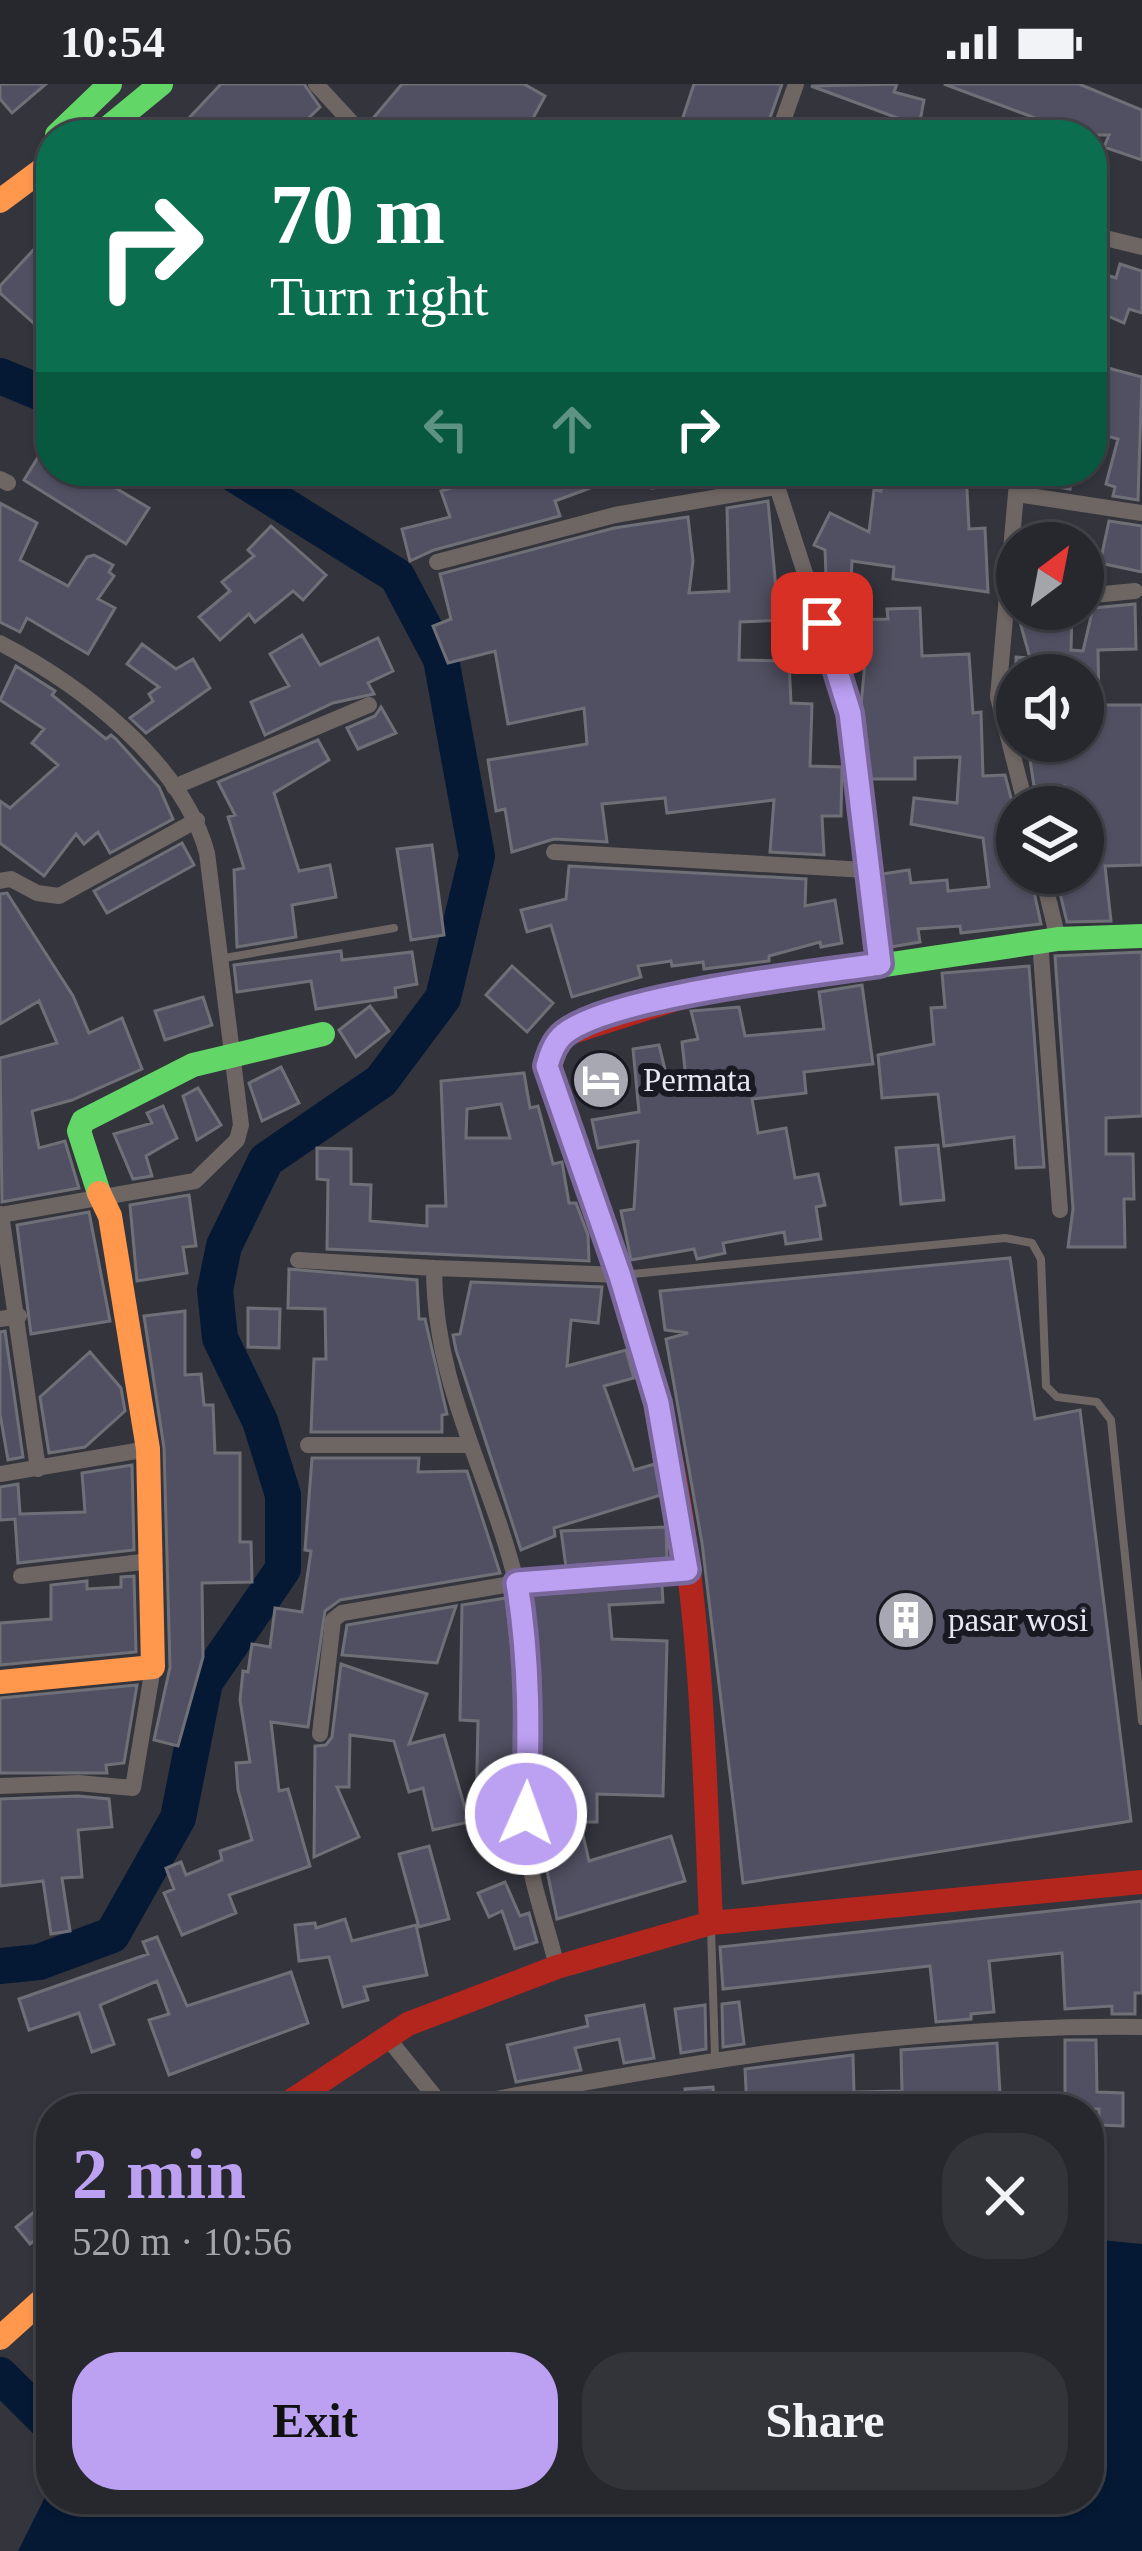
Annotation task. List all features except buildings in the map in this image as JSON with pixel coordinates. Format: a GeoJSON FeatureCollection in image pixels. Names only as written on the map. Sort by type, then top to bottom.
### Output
{"type":"FeatureCollection","features":[{"type":"Feature","properties":{"kind":"main road"},"geometry":{"type":"LineString","coordinates":[[117,120],[161,84]]}},
{"type":"Feature","properties":{"kind":"main road"},"geometry":{"type":"LineString","coordinates":[[72,120],[106,85]]}},
{"type":"Feature","properties":{"kind":"main road"},"geometry":{"type":"LineString","coordinates":[[0,201],[36,173]]}},
{"type":"Feature","properties":{"kind":"main road"},"geometry":{"type":"LineString","coordinates":[[711,1923],[687,1570],[663,1424],[620,1276],[550,1083],[547,1066],[556,1043],[569,1031],[601,1018],[675,997],[1049,940],[1142,936]]}},
{"type":"Feature","properties":{"kind":"main road"},"geometry":{"type":"LineString","coordinates":[[0,1682],[153,1666],[148,1449],[110,1216],[98,1196],[79,1131],[83,1121],[193,1065],[231,1052],[323,1034]]}},
{"type":"Feature","properties":{"kind":"main road"},"geometry":{"type":"LineString","coordinates":[[301,2094],[386,2036],[557,1967],[711,1923],[1142,1882]]}},
{"type":"Feature","properties":{"kind":"main road"},"geometry":{"type":"LineString","coordinates":[[8,2331],[36,2306]]}},
{"type":"Feature","properties":{"kind":"street"},"geometry":{"type":"LineString","coordinates":[[316,84],[349,120]]}},
{"type":"Feature","properties":{"kind":"street"},"geometry":{"type":"LineString","coordinates":[[783,120],[796,84]]}},
{"type":"Feature","properties":{"kind":"street"},"geometry":{"type":"LineString","coordinates":[[1107,238],[1142,247]]}},
{"type":"Feature","properties":{"kind":"street"},"geometry":{"type":"LineString","coordinates":[[436,562],[743,486]]}},
{"type":"Feature","properties":{"kind":"street"},"geometry":{"type":"LineString","coordinates":[[776,486],[850,713],[880,964]]}},
{"type":"Feature","properties":{"kind":"street"},"geometry":{"type":"LineString","coordinates":[[1015,522],[1017,486]]}},
{"type":"Feature","properties":{"kind":"street"},"geometry":{"type":"LineString","coordinates":[[1016,494],[1142,513]]}},
{"type":"Feature","properties":{"kind":"street"},"geometry":{"type":"LineString","coordinates":[[1104,594],[1135,591]]}},
{"type":"Feature","properties":{"kind":"street"},"geometry":{"type":"LineString","coordinates":[[1009,630],[998,697],[1020,786]]}},
{"type":"Feature","properties":{"kind":"street"},"geometry":{"type":"LineString","coordinates":[[0,644],[89,701],[174,787],[196,820],[207,853],[242,1125],[237,1140],[195,1181],[1,1215],[38,1469]]}},
{"type":"Feature","properties":{"kind":"street"},"geometry":{"type":"LineString","coordinates":[[174,787],[369,705]]}},
{"type":"Feature","properties":{"kind":"street"},"geometry":{"type":"LineString","coordinates":[[0,881],[11,879],[37,893],[59,896],[196,820]]}},
{"type":"Feature","properties":{"kind":"street"},"geometry":{"type":"LineString","coordinates":[[554,852],[866,870]]}},
{"type":"Feature","properties":{"kind":"street"},"geometry":{"type":"LineString","coordinates":[[1044,894],[1060,1210]]}},
{"type":"Feature","properties":{"kind":"street"},"geometry":{"type":"LineString","coordinates":[[298,1260],[620,1276]]}},
{"type":"Feature","properties":{"kind":"street"},"geometry":{"type":"LineString","coordinates":[[434,1268],[434,1316],[444,1373],[517,1583],[529,1698],[526,1837],[557,1967]]}},
{"type":"Feature","properties":{"kind":"street"},"geometry":{"type":"LineString","coordinates":[[0,1318],[19,1316]]}},
{"type":"Feature","properties":{"kind":"street"},"geometry":{"type":"LineString","coordinates":[[308,1445],[467,1445]]}},
{"type":"Feature","properties":{"kind":"street"},"geometry":{"type":"LineString","coordinates":[[0,1474],[148,1449]]}},
{"type":"Feature","properties":{"kind":"street"},"geometry":{"type":"LineString","coordinates":[[21,1576],[152,1562]]}},
{"type":"Feature","properties":{"kind":"street"},"geometry":{"type":"LineString","coordinates":[[320,1734],[336,1616],[517,1583],[687,1570]]}},
{"type":"Feature","properties":{"kind":"street"},"geometry":{"type":"LineString","coordinates":[[1,1786],[134,1787],[153,1666]]}},
{"type":"Feature","properties":{"kind":"street"},"geometry":{"type":"LineString","coordinates":[[515,2094],[893,2034],[1142,2027]]}},
{"type":"Feature","properties":{"kind":"street"},"geometry":{"type":"LineString","coordinates":[[386,2036],[433,2094]]}},
{"type":"Feature","properties":{"kind":"lane"},"geometry":{"type":"LineString","coordinates":[[218,959],[394,928]]}},
{"type":"Feature","properties":{"kind":"lane"},"geometry":{"type":"LineString","coordinates":[[620,1276],[1005,1238],[1032,1243],[1041,1259],[1046,1386],[1058,1396],[1097,1402],[1112,1420],[1142,1721]]}},
{"type":"Feature","properties":{"kind":"lane"},"geometry":{"type":"LineString","coordinates":[[711,1923],[716,2059]]}},
{"type":"Feature","properties":{"kind":"water"},"geometry":{"type":"Polygon","coordinates":[[[1104,2240],[1142,2244],[1142,2551],[18,2551],[36,2514],[1104,2514],[1104,2240]]]}},
{"type":"Feature","properties":{"kind":"waterway"},"geometry":{"type":"LineString","coordinates":[[0,376],[36,391]]}},
{"type":"Feature","properties":{"kind":"waterway"},"geometry":{"type":"LineString","coordinates":[[0,1966],[39,1962],[112,1935],[178,1818],[205,1682],[283,1569],[283,1495],[260,1421],[220,1338],[215,1290],[224,1246],[266,1160],[381,1081],[443,998],[477,856],[441,659],[397,576],[253,486]]}},
{"type":"Feature","properties":{"kind":"waterway"},"geometry":{"type":"LineString","coordinates":[[0,2375],[36,2411]]}},
{"type":"Feature","properties":{"kind":"traffic: fast"},"geometry":{"type":"LineString","coordinates":[[73,120],[110,84]]}},
{"type":"Feature","properties":{"kind":"traffic: fast"},"geometry":{"type":"LineString","coordinates":[[117,120],[161,84]]}},
{"type":"Feature","properties":{"kind":"traffic: fast"},"geometry":{"type":"LineString","coordinates":[[692,994],[1058,939],[1142,936]]}},
{"type":"Feature","properties":{"kind":"traffic: fast"},"geometry":{"type":"LineString","coordinates":[[99,1193],[79,1131],[83,1121],[193,1065],[323,1034]]}},
{"type":"Feature","properties":{"kind":"traffic: slow"},"geometry":{"type":"LineString","coordinates":[[0,201],[36,174]]}},
{"type":"Feature","properties":{"kind":"traffic: slow"},"geometry":{"type":"LineString","coordinates":[[0,1682],[153,1667],[148,1449],[110,1216],[99,1193]]}},
{"type":"Feature","properties":{"kind":"traffic: slow"},"geometry":{"type":"LineString","coordinates":[[0,2338],[36,2306]]}},
{"type":"Feature","properties":{"kind":"traffic: jam"},"geometry":{"type":"LineString","coordinates":[[692,994],[563,1035],[550,1055],[550,1083],[638,1331],[676,1485],[697,1648],[711,1923]]}},
{"type":"Feature","properties":{"kind":"traffic: jam"},"geometry":{"type":"LineString","coordinates":[[302,2094],[408,2024],[557,1967],[711,1923],[1142,1882]]}},
{"type":"Feature","properties":{"kind":"place","name":"Permata"},"geometry":{"type":"Point","coordinates":[601,1080]}},
{"type":"Feature","properties":{"kind":"place","name":"pasar wosi"},"geometry":{"type":"Point","coordinates":[906,1620]}},
{"type":"Feature","properties":{"kind":"route"},"geometry":{"type":"LineString","coordinates":[[526,1814],[527,1640],[517,1583],[687,1570],[658,1403],[620,1276],[547,1066],[563,1035],[601,1018],[675,997],[880,964],[850,713],[822,623]]}}]}
